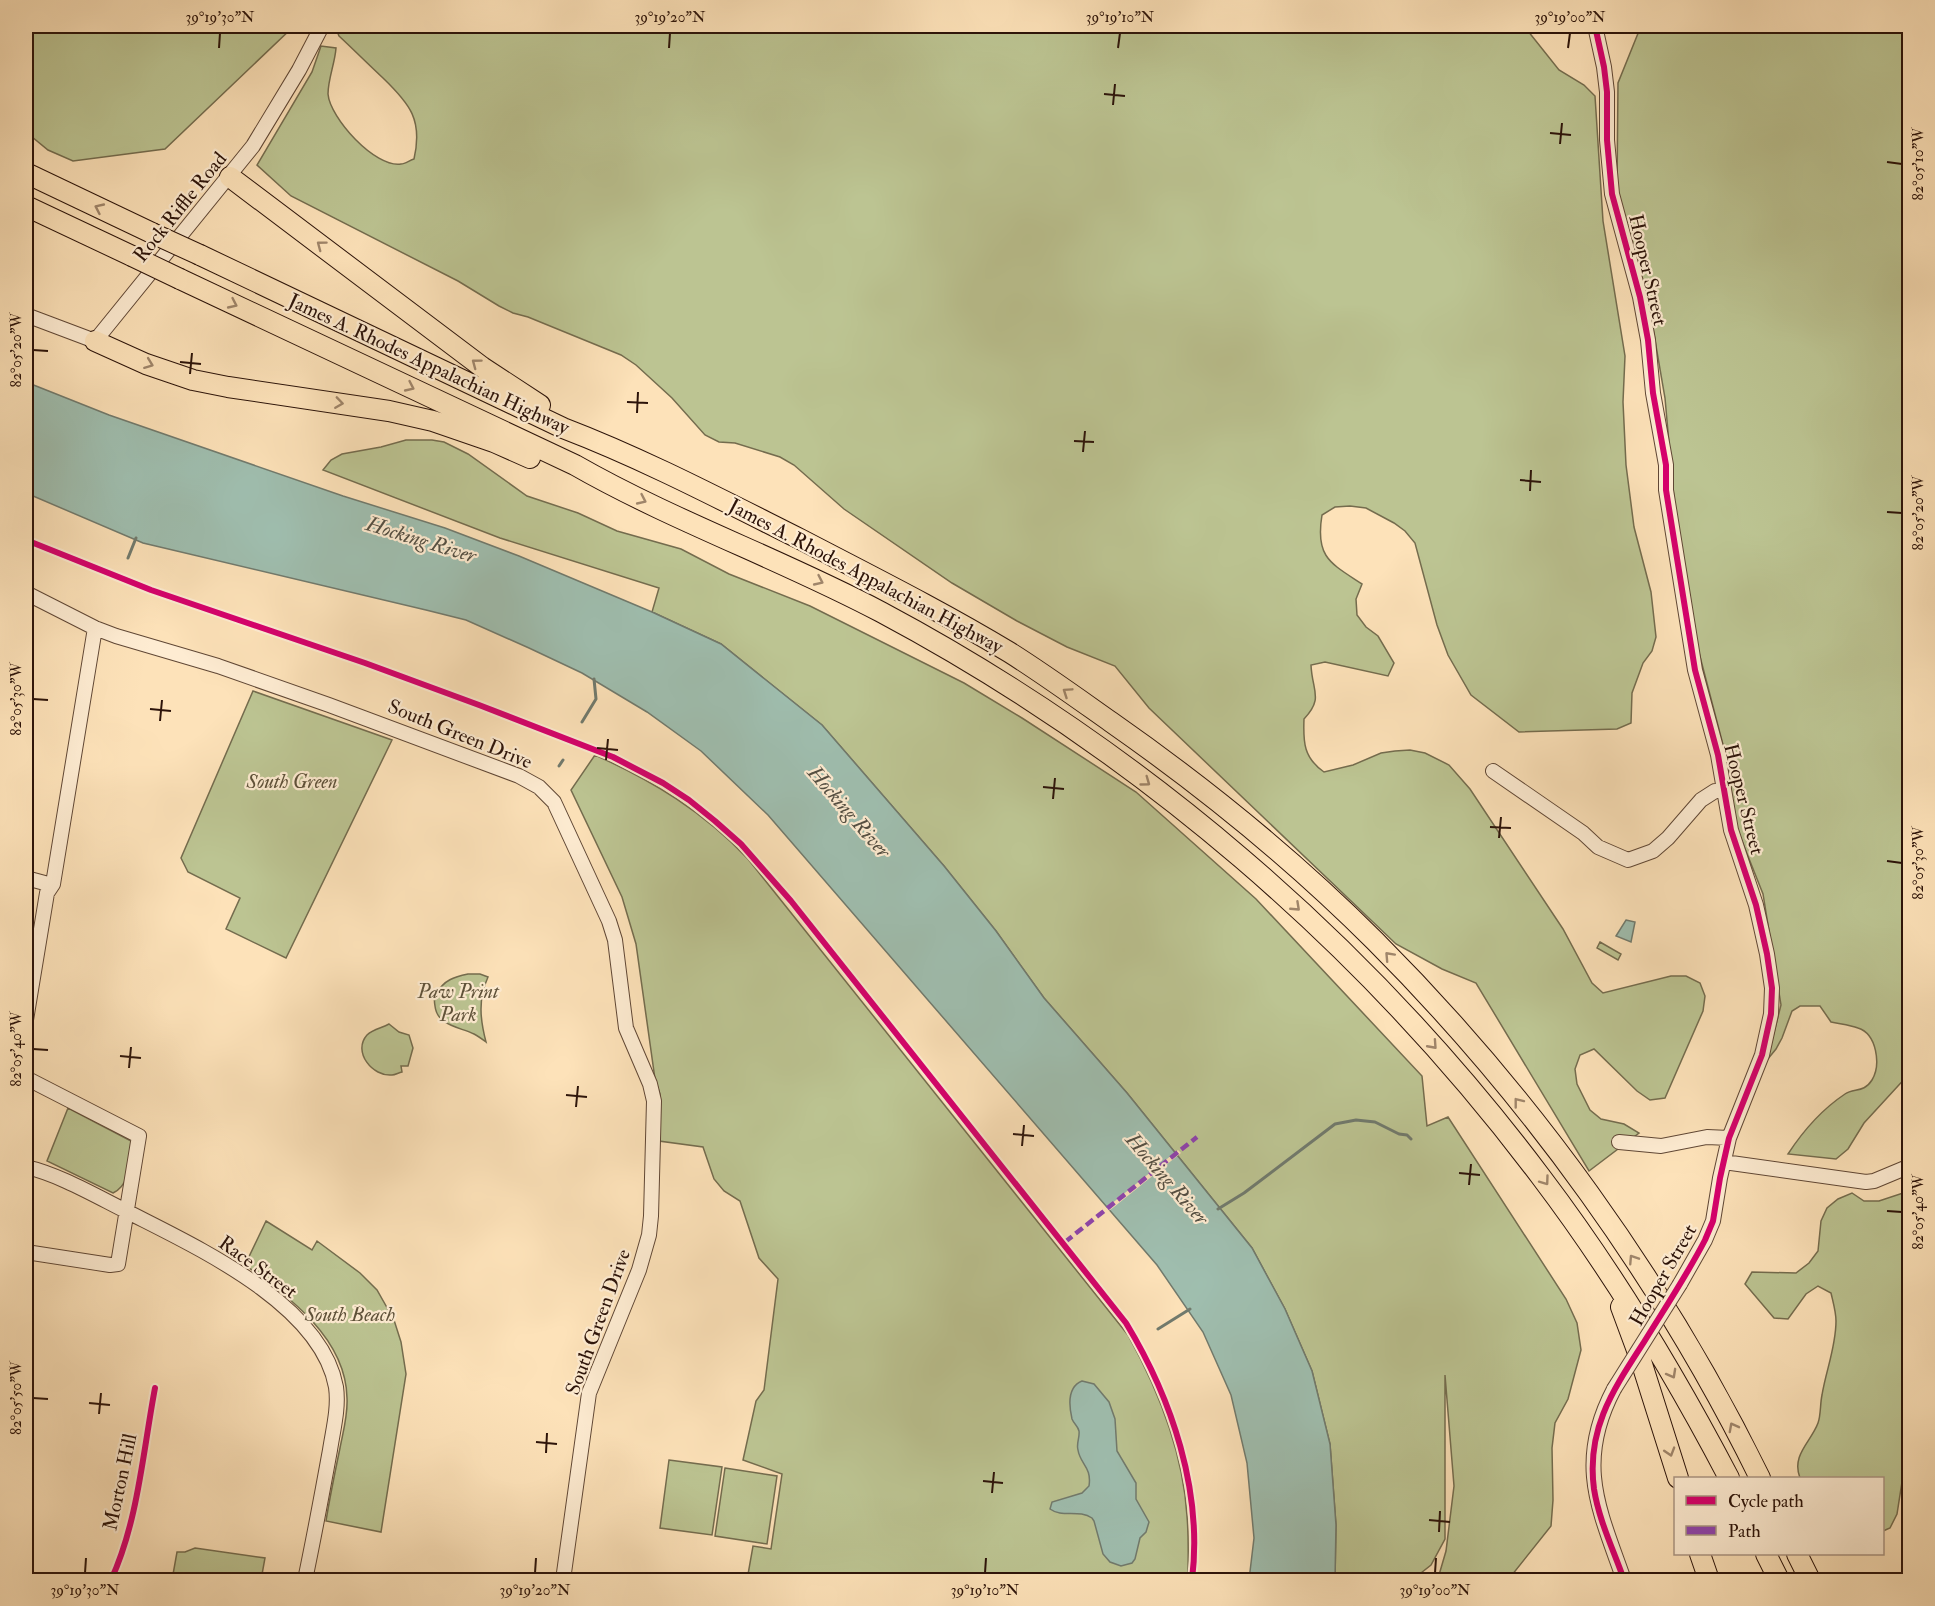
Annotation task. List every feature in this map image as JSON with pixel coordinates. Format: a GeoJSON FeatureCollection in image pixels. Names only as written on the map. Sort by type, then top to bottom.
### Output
{"type":"FeatureCollection","features":[{"type":"Feature","properties":{"kind":"highway","name":"James A. Rhodes Appalachian Highway"},"geometry":{"type":"LineString","coordinates":[[26,173],[563,428],[596,440],[744,510],[901,590],[1010,653],[1137,740],[1217,800],[1336,903],[1377,942],[1505,1085],[1589,1194],[1619,1237],[1677,1328],[1731,1422],[1759,1477]]}},
{"type":"Feature","properties":{"kind":"highway"},"geometry":{"type":"LineString","coordinates":[[230,177],[482,368],[524,396],[568,420],[596,440]]}},
{"type":"Feature","properties":{"kind":"highway","name":"James A. Rhodes Appalachian Highway"},"geometry":{"type":"LineString","coordinates":[[26,206],[575,465],[617,489],[828,585],[881,612],[1002,683],[1071,728],[1195,819],[1276,888],[1342,950],[1465,1081],[1509,1135],[1608,1271],[1664,1360],[1728,1477]]}},
{"type":"Feature","properties":{"kind":"highway"},"geometry":{"type":"LineString","coordinates":[[95,341],[146,364],[193,380],[389,411],[434,421],[494,442],[570,475],[617,489]]}},
{"type":"Feature","properties":{"kind":"highway"},"geometry":{"type":"LineString","coordinates":[[1608,1271],[1641,1360],[1677,1477]]}},
{"type":"Feature","properties":{"kind":"highway"},"geometry":{"type":"LineString","coordinates":[[1700,1555],[1708,1581]]}},
{"type":"Feature","properties":{"kind":"highway"},"geometry":{"type":"LineString","coordinates":[[1766,1555],[1779,1581]]}},
{"type":"Feature","properties":{"kind":"highway"},"geometry":{"type":"LineString","coordinates":[[1797,1555],[1810,1581]]}},
{"type":"Feature","properties":{"kind":"street","name":"Rock Riffle Road"},"geometry":{"type":"LineString","coordinates":[[95,341],[230,177],[268,122],[322,26]]}},
{"type":"Feature","properties":{"kind":"street","name":"Hooper Street"},"geometry":{"type":"LineString","coordinates":[[1595,26],[1605,75],[1607,140],[1612,194],[1640,297],[1648,340],[1653,393],[1666,465],[1666,490],[1695,670],[1718,755],[1731,830],[1756,906],[1767,954],[1772,995],[1771,1014],[1762,1055],[1729,1138],[1713,1221],[1706,1240],[1614,1389],[1598,1424],[1592,1468],[1598,1509],[1624,1581]]}},
{"type":"Feature","properties":{"kind":"street"},"geometry":{"type":"LineString","coordinates":[[26,315],[95,341]]}},
{"type":"Feature","properties":{"kind":"street","name":"South Green Drive"},"geometry":{"type":"LineString","coordinates":[[26,593],[95,628],[218,666],[519,776],[539,788],[554,802],[609,921],[615,940],[626,1028],[650,1084],[654,1108],[649,1236],[639,1270],[589,1393],[563,1581]]}},
{"type":"Feature","properties":{"kind":"street"},"geometry":{"type":"LineString","coordinates":[[26,1020],[47,893],[52,885],[95,628]]}},
{"type":"Feature","properties":{"kind":"street"},"geometry":{"type":"LineString","coordinates":[[1493,771],[1583,833],[1598,846],[1628,860],[1653,851],[1668,838],[1701,800],[1715,791],[1724,791]]}},
{"type":"Feature","properties":{"kind":"street"},"geometry":{"type":"LineString","coordinates":[[26,878],[52,885]]}},
{"type":"Feature","properties":{"kind":"street"},"geometry":{"type":"LineString","coordinates":[[26,1078],[139,1136],[118,1264],[110,1265],[26,1251]]}},
{"type":"Feature","properties":{"kind":"street"},"geometry":{"type":"LineString","coordinates":[[1619,1142],[1661,1146],[1707,1137],[1729,1138]]}},
{"type":"Feature","properties":{"kind":"street"},"geometry":{"type":"LineString","coordinates":[[1724,1162],[1866,1182],[1910,1166]]}},
{"type":"Feature","properties":{"kind":"street","name":"Race Street"},"geometry":{"type":"LineString","coordinates":[[26,1167],[56,1178],[111,1204],[210,1255],[273,1297],[306,1329],[326,1360],[336,1386],[337,1404],[305,1581]]}},
{"type":"Feature","properties":{"kind":"green space"},"geometry":{"type":"Polygon","coordinates":[[[26,26],[294,26],[165,149],[73,161],[48,150],[26,132],[26,26]]]}},
{"type":"Feature","properties":{"kind":"green space"},"geometry":{"type":"Polygon","coordinates":[[[335,26],[1524,26],[1559,70],[1584,85],[1595,96],[1603,221],[1625,356],[1623,402],[1626,465],[1634,527],[1651,592],[1656,637],[1652,651],[1643,663],[1632,693],[1631,723],[1617,729],[1519,732],[1471,695],[1448,655],[1437,625],[1415,543],[1394,523],[1366,508],[1350,506],[1335,507],[1322,515],[1320,529],[1323,550],[1333,564],[1362,584],[1356,599],[1357,615],[1366,627],[1378,636],[1394,663],[1388,676],[1325,662],[1311,665],[1315,700],[1304,719],[1304,735],[1306,749],[1312,761],[1324,772],[1353,765],[1381,753],[1410,750],[1425,753],[1449,765],[1470,789],[1563,929],[1592,983],[1603,993],[1671,976],[1686,976],[1700,983],[1705,996],[1703,1011],[1665,1098],[1650,1100],[1637,1091],[1594,1049],[1580,1055],[1575,1069],[1577,1084],[1590,1110],[1601,1119],[1624,1124],[1639,1133],[1589,1171],[1476,983],[1442,969],[1396,944],[1149,708],[1115,666],[1067,647],[952,583],[844,509],[794,465],[780,457],[735,443],[719,442],[705,435],[672,398],[636,365],[621,355],[513,313],[458,281],[291,196],[257,165],[312,72],[321,46],[336,48],[328,94],[345,128],[367,150],[390,163],[401,164],[414,159],[417,134],[407,105],[392,87],[339,36],[335,26]]]}},
{"type":"Feature","properties":{"kind":"green space"},"geometry":{"type":"Polygon","coordinates":[[[1641,26],[1909,26],[1909,1074],[1864,1123],[1848,1149],[1836,1159],[1788,1154],[1806,1129],[1828,1107],[1845,1094],[1862,1089],[1869,1084],[1875,1074],[1876,1051],[1864,1031],[1831,1022],[1820,1006],[1800,1006],[1792,1011],[1782,1038],[1767,1060],[1781,1005],[1763,894],[1736,826],[1727,760],[1691,622],[1675,511],[1665,398],[1650,311],[1617,187],[1618,83],[1641,26]]]}},
{"type":"Feature","properties":{"kind":"green space"},"geometry":{"type":"Polygon","coordinates":[[[406,440],[444,442],[468,454],[527,496],[578,513],[617,531],[681,549],[729,574],[810,606],[964,683],[1136,792],[1256,899],[1422,1076],[1427,1126],[1448,1117],[1566,1299],[1577,1323],[1581,1350],[1568,1399],[1555,1423],[1552,1448],[1551,1526],[1508,1580],[1430,1580],[1439,1575],[1446,1551],[1454,1486],[1445,1375],[1445,1539],[1431,1565],[1412,1580],[1335,1580],[1336,1525],[1330,1444],[1312,1371],[1285,1309],[1252,1248],[1127,1093],[1044,998],[996,931],[944,866],[822,725],[721,644],[652,612],[659,588],[500,538],[323,470],[331,460],[342,454],[406,440]]]}},
{"type":"Feature","properties":{"kind":"green space","name":"South Green"},"geometry":{"type":"Polygon","coordinates":[[[253,691],[392,740],[286,958],[226,929],[240,898],[188,872],[181,858],[253,691]]]}},
{"type":"Feature","properties":{"kind":"green space"},"geometry":{"type":"Polygon","coordinates":[[[595,755],[677,799],[714,827],[748,859],[1128,1335],[1150,1378],[1175,1445],[1185,1492],[1188,1524],[1188,1580],[747,1580],[753,1546],[771,1549],[782,1474],[743,1460],[756,1401],[764,1390],[778,1279],[759,1258],[740,1201],[724,1191],[714,1179],[703,1147],[659,1141],[660,1094],[655,1079],[636,944],[622,897],[571,790],[595,755]]]}},
{"type":"Feature","properties":{"kind":"green space"},"geometry":{"type":"Polygon","coordinates":[[[1600,942],[1621,954],[1618,960],[1597,948],[1600,942]]]}},
{"type":"Feature","properties":{"kind":"green space","name":"Paw Print Park"},"geometry":{"type":"Polygon","coordinates":[[[468,974],[488,977],[481,1009],[486,1042],[474,1034],[445,1022],[440,1018],[435,1006],[434,999],[443,985],[458,976],[468,974]]]}},
{"type":"Feature","properties":{"kind":"green space"},"geometry":{"type":"Polygon","coordinates":[[[389,1024],[399,1032],[409,1035],[413,1048],[408,1066],[401,1066],[402,1072],[385,1075],[372,1068],[363,1056],[362,1049],[367,1035],[389,1024]]]}},
{"type":"Feature","properties":{"kind":"green space"},"geometry":{"type":"Polygon","coordinates":[[[68,1108],[133,1142],[126,1178],[119,1189],[113,1193],[47,1161],[68,1108]]]}},
{"type":"Feature","properties":{"kind":"green space"},"geometry":{"type":"Polygon","coordinates":[[[1909,1191],[1909,1473],[1902,1482],[1897,1514],[1890,1528],[1884,1531],[1884,1477],[1800,1477],[1798,1470],[1800,1456],[1819,1420],[1821,1398],[1836,1331],[1831,1293],[1818,1286],[1806,1294],[1788,1319],[1774,1318],[1745,1284],[1752,1272],[1796,1273],[1809,1263],[1818,1251],[1821,1221],[1827,1208],[1838,1199],[1852,1193],[1864,1201],[1879,1201],[1909,1191]]]}},
{"type":"Feature","properties":{"kind":"green space","name":"South Beach"},"geometry":{"type":"Polygon","coordinates":[[[266,1221],[312,1250],[317,1241],[360,1273],[377,1290],[394,1320],[401,1342],[406,1374],[381,1532],[326,1521],[346,1417],[347,1398],[344,1376],[337,1356],[312,1321],[296,1305],[245,1265],[266,1221]]]}},
{"type":"Feature","properties":{"kind":"green space"},"geometry":{"type":"Polygon","coordinates":[[[669,1460],[722,1467],[712,1535],[660,1528],[669,1460]]]}},
{"type":"Feature","properties":{"kind":"green space"},"geometry":{"type":"Polygon","coordinates":[[[725,1468],[777,1476],[767,1544],[715,1536],[725,1468]]]}},
{"type":"Feature","properties":{"kind":"green space"},"geometry":{"type":"Polygon","coordinates":[[[195,1548],[265,1558],[261,1580],[172,1580],[177,1552],[195,1548]]]}},
{"type":"Feature","properties":{"kind":"water","name":"Hocking River"},"geometry":{"type":"Polygon","coordinates":[[[26,382],[109,415],[343,496],[445,528],[519,556],[652,612],[721,644],[822,725],[944,866],[996,931],[1044,998],[1127,1093],[1252,1248],[1285,1309],[1312,1371],[1330,1444],[1336,1525],[1335,1580],[1249,1580],[1254,1538],[1247,1463],[1231,1395],[1203,1332],[1157,1265],[768,815],[701,751],[647,712],[582,673],[466,620],[143,543],[26,493],[26,382]]]}},
{"type":"Feature","properties":{"kind":"water"},"geometry":{"type":"Polygon","coordinates":[[[1626,920],[1635,922],[1631,942],[1616,936],[1626,920]]]}},
{"type":"Feature","properties":{"kind":"water"},"geometry":{"type":"Polygon","coordinates":[[[1082,1381],[1094,1384],[1109,1402],[1115,1419],[1117,1451],[1136,1483],[1136,1499],[1149,1522],[1146,1532],[1140,1538],[1135,1559],[1132,1563],[1121,1566],[1110,1562],[1103,1554],[1092,1518],[1082,1514],[1055,1512],[1050,1509],[1052,1502],[1082,1493],[1089,1486],[1089,1474],[1079,1455],[1079,1431],[1072,1419],[1070,1408],[1071,1392],[1082,1381]]]}},
{"type":"Feature","properties":{"kind":"pier"},"geometry":{"type":"Polygon","coordinates":[[[1178,1150],[1181,1153],[1107,1212],[1105,1209],[1178,1150]]]}},
{"type":"Feature","properties":{"kind":"waterway"},"geometry":{"type":"LineString","coordinates":[[128,558],[136,538]]}},
{"type":"Feature","properties":{"kind":"waterway"},"geometry":{"type":"LineString","coordinates":[[582,722],[596,699],[594,679]]}},
{"type":"Feature","properties":{"kind":"waterway"},"geometry":{"type":"LineString","coordinates":[[559,766],[563,760]]}},
{"type":"Feature","properties":{"kind":"waterway","name":"Hocking River"},"geometry":{"type":"LineString","coordinates":[[1218,1209],[1244,1193],[1335,1124],[1356,1120],[1375,1122],[1399,1134],[1407,1135],[1411,1139]]}},
{"type":"Feature","properties":{"kind":"waterway"},"geometry":{"type":"LineString","coordinates":[[1158,1329],[1190,1309]]}},
{"type":"Feature","properties":{"kind":"marked path"},"geometry":{"type":"LineString","coordinates":[[1065,1242],[1197,1137]]}},
{"type":"Feature","properties":{"kind":"cycle path"},"geometry":{"type":"LineString","coordinates":[[1595,26],[1607,92],[1607,140],[1612,194],[1640,297],[1648,340],[1653,393],[1666,465],[1666,490],[1695,670],[1718,755],[1731,830],[1756,905],[1772,988],[1771,1014],[1762,1055],[1729,1138],[1713,1221],[1691,1266],[1612,1394],[1598,1429],[1593,1467],[1596,1501],[1624,1580]]}},
{"type":"Feature","properties":{"kind":"cycle path"},"geometry":{"type":"LineString","coordinates":[[26,540],[151,590],[365,663],[613,757],[663,783],[689,800],[741,844],[791,901],[1126,1323],[1157,1383],[1180,1447],[1193,1513],[1192,1580]]}},
{"type":"Feature","properties":{"kind":"cycle path","name":"Morton Hill"},"geometry":{"type":"LineString","coordinates":[[111,1580],[134,1510],[155,1388]]}}]}
